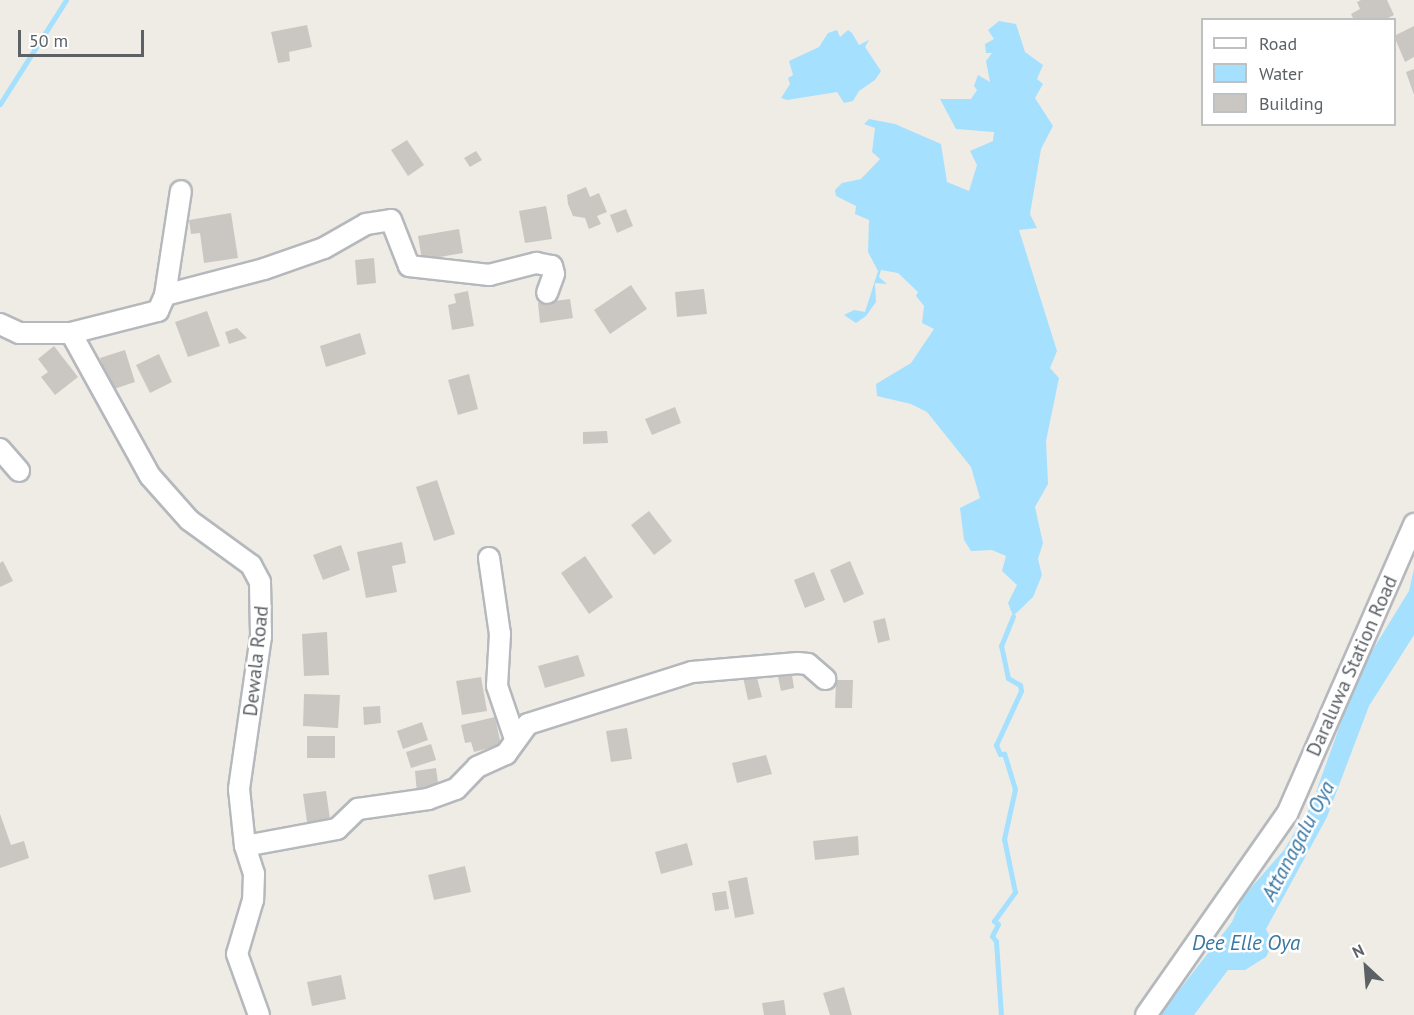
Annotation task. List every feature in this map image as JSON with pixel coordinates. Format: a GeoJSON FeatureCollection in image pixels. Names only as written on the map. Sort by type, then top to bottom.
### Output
{"type":"FeatureCollection","features":[{"type":"Feature","properties":{"kind":"street"},"geometry":{"type":"LineString","coordinates":[[0,324],[19,333],[71,333],[158,311],[165,295],[181,191]]}},
{"type":"Feature","properties":{"kind":"street"},"geometry":{"type":"LineString","coordinates":[[165,295],[264,269],[324,248],[366,224],[391,220],[409,266],[489,275],[536,263],[552,266],[554,274],[547,293]]}},
{"type":"Feature","properties":{"kind":"street","name":"Dewala Road"},"geometry":{"type":"LineString","coordinates":[[71,333],[150,476],[196,526],[251,565],[260,582],[261,636],[239,789],[244,846],[254,874],[253,900],[237,954],[259,1015]]}},
{"type":"Feature","properties":{"kind":"street"},"geometry":{"type":"LineString","coordinates":[[0,448],[19,471]]}},
{"type":"Feature","properties":{"kind":"street","name":"Daraluwa Station Road"},"geometry":{"type":"LineString","coordinates":[[1146,1015],[1287,814],[1414,524]]}},
{"type":"Feature","properties":{"kind":"street"},"geometry":{"type":"LineString","coordinates":[[489,558],[500,634],[497,686],[515,740]]}},
{"type":"Feature","properties":{"kind":"street"},"geometry":{"type":"LineString","coordinates":[[244,846],[337,829],[358,809],[428,800],[456,789],[477,767],[506,754],[528,724],[692,672],[798,663],[808,664],[825,679]]}},
{"type":"Feature","properties":{"kind":"water"},"geometry":{"type":"Polygon","coordinates":[[[999,21],[1016,24],[1025,52],[1043,65],[1037,79],[1043,84],[1035,98],[1053,126],[1041,149],[1030,214],[1037,228],[1019,230],[1057,351],[1050,368],[1059,378],[1046,441],[1048,484],[1035,507],[1043,543],[1038,559],[1042,575],[1033,597],[1013,616],[1008,603],[1017,585],[1002,571],[1006,556],[992,550],[971,551],[964,540],[960,508],[980,498],[971,467],[927,412],[911,404],[877,396],[876,384],[911,363],[934,329],[922,323],[924,306],[916,296],[918,292],[898,273],[881,270],[879,277],[887,284],[875,283],[876,302],[866,316],[856,323],[844,315],[854,310],[865,312],[878,271],[868,252],[869,220],[855,214],[856,206],[836,196],[835,190],[842,183],[861,179],[880,159],[872,152],[875,128],[864,124],[869,119],[895,124],[941,144],[947,182],[969,191],[977,165],[970,151],[993,141],[994,132],[956,129],[940,99],[971,99],[977,90],[974,86],[978,75],[990,82],[986,61],[992,53],[986,53],[985,44],[994,39],[988,30],[999,21]]]}},
{"type":"Feature","properties":{"kind":"water"},"geometry":{"type":"Polygon","coordinates":[[[837,30],[840,37],[848,30],[859,45],[869,40],[865,47],[881,71],[875,80],[859,91],[853,101],[844,103],[837,92],[787,100],[781,98],[790,84],[788,78],[793,75],[789,61],[819,47],[828,33],[837,30]]]}},
{"type":"Feature","properties":{"kind":"water","name":"Dee Elle Oya"},"geometry":{"type":"Polygon","coordinates":[[[1414,569],[1414,635],[1369,706],[1327,817],[1266,929],[1273,943],[1266,957],[1245,970],[1228,970],[1194,1015],[1160,1015],[1232,922],[1242,898],[1284,850],[1311,806],[1359,672],[1409,591],[1414,569]]]}},
{"type":"Feature","properties":{"kind":"building"},"geometry":{"type":"Polygon","coordinates":[[[1387,0],[1394,15],[1388,18],[1353,18],[1351,14],[1360,9],[1357,2],[1387,0]]]}},
{"type":"Feature","properties":{"kind":"building"},"geometry":{"type":"Polygon","coordinates":[[[307,25],[312,47],[289,52],[290,61],[278,63],[271,32],[307,25]]]}},
{"type":"Feature","properties":{"kind":"building"},"geometry":{"type":"Polygon","coordinates":[[[1414,26],[1414,57],[1405,62],[1396,41],[1396,35],[1414,26]]]}},
{"type":"Feature","properties":{"kind":"building"},"geometry":{"type":"Polygon","coordinates":[[[1414,69],[1414,95],[1406,72],[1414,69]]]}},
{"type":"Feature","properties":{"kind":"building"},"geometry":{"type":"Polygon","coordinates":[[[407,140],[424,165],[408,176],[391,150],[407,140]]]}},
{"type":"Feature","properties":{"kind":"building"},"geometry":{"type":"Polygon","coordinates":[[[476,151],[482,160],[470,167],[464,158],[476,151]]]}},
{"type":"Feature","properties":{"kind":"building"},"geometry":{"type":"Polygon","coordinates":[[[586,187],[590,197],[599,193],[607,212],[597,216],[601,224],[589,229],[585,218],[573,216],[567,195],[586,187]]]}},
{"type":"Feature","properties":{"kind":"building"},"geometry":{"type":"Polygon","coordinates":[[[546,206],[552,239],[525,243],[519,211],[546,206]]]}},
{"type":"Feature","properties":{"kind":"building"},"geometry":{"type":"Polygon","coordinates":[[[626,209],[633,226],[617,233],[610,215],[626,209]]]}},
{"type":"Feature","properties":{"kind":"building"},"geometry":{"type":"Polygon","coordinates":[[[231,213],[238,258],[204,263],[200,233],[191,234],[189,220],[231,213]]]}},
{"type":"Feature","properties":{"kind":"building"},"geometry":{"type":"Polygon","coordinates":[[[459,229],[463,253],[422,260],[418,236],[459,229]]]}},
{"type":"Feature","properties":{"kind":"building"},"geometry":{"type":"Polygon","coordinates":[[[374,258],[376,283],[357,285],[355,260],[374,258]]]}},
{"type":"Feature","properties":{"kind":"building"},"geometry":{"type":"Polygon","coordinates":[[[631,285],[647,309],[610,334],[594,310],[631,285]]]}},
{"type":"Feature","properties":{"kind":"building"},"geometry":{"type":"Polygon","coordinates":[[[704,289],[707,314],[677,317],[675,292],[704,289]]]}},
{"type":"Feature","properties":{"kind":"building"},"geometry":{"type":"Polygon","coordinates":[[[468,291],[474,326],[452,330],[448,305],[456,303],[454,294],[468,291]]]}},
{"type":"Feature","properties":{"kind":"building"},"geometry":{"type":"Polygon","coordinates":[[[570,299],[573,318],[540,323],[538,303],[570,299]]]}},
{"type":"Feature","properties":{"kind":"building"},"geometry":{"type":"Polygon","coordinates":[[[207,311],[220,346],[188,357],[175,322],[207,311]]]}},
{"type":"Feature","properties":{"kind":"building"},"geometry":{"type":"Polygon","coordinates":[[[237,328],[247,338],[229,344],[225,332],[237,328]]]}},
{"type":"Feature","properties":{"kind":"building"},"geometry":{"type":"Polygon","coordinates":[[[360,333],[366,354],[326,367],[320,346],[360,333]]]}},
{"type":"Feature","properties":{"kind":"building"},"geometry":{"type":"Polygon","coordinates":[[[54,346],[78,377],[55,395],[41,377],[48,372],[38,359],[54,346]]]}},
{"type":"Feature","properties":{"kind":"building"},"geometry":{"type":"Polygon","coordinates":[[[125,350],[135,382],[111,390],[100,358],[125,350]]]}},
{"type":"Feature","properties":{"kind":"building"},"geometry":{"type":"Polygon","coordinates":[[[159,354],[172,382],[150,393],[136,365],[159,354]]]}},
{"type":"Feature","properties":{"kind":"building"},"geometry":{"type":"Polygon","coordinates":[[[469,374],[478,409],[458,415],[448,380],[469,374]]]}},
{"type":"Feature","properties":{"kind":"building"},"geometry":{"type":"Polygon","coordinates":[[[675,407],[681,423],[652,435],[645,419],[675,407]]]}},
{"type":"Feature","properties":{"kind":"building"},"geometry":{"type":"Polygon","coordinates":[[[607,431],[608,443],[583,444],[583,432],[607,431]]]}},
{"type":"Feature","properties":{"kind":"building"},"geometry":{"type":"Polygon","coordinates":[[[437,480],[455,534],[434,541],[416,487],[437,480]]]}},
{"type":"Feature","properties":{"kind":"building"},"geometry":{"type":"Polygon","coordinates":[[[649,511],[672,541],[654,555],[631,525],[649,511]]]}},
{"type":"Feature","properties":{"kind":"building"},"geometry":{"type":"Polygon","coordinates":[[[402,542],[406,563],[392,566],[397,592],[366,598],[357,552],[402,542]]]}},
{"type":"Feature","properties":{"kind":"building"},"geometry":{"type":"Polygon","coordinates":[[[341,545],[350,570],[323,580],[313,555],[341,545]]]}},
{"type":"Feature","properties":{"kind":"building"},"geometry":{"type":"Polygon","coordinates":[[[585,556],[613,597],[589,614],[561,573],[585,556]]]}},
{"type":"Feature","properties":{"kind":"building"},"geometry":{"type":"Polygon","coordinates":[[[3,561],[13,581],[0,587],[0,563],[3,561]]]}},
{"type":"Feature","properties":{"kind":"building"},"geometry":{"type":"Polygon","coordinates":[[[850,561],[864,594],[844,603],[830,570],[850,561]]]}},
{"type":"Feature","properties":{"kind":"building"},"geometry":{"type":"Polygon","coordinates":[[[814,572],[825,600],[805,608],[794,580],[814,572]]]}},
{"type":"Feature","properties":{"kind":"building"},"geometry":{"type":"Polygon","coordinates":[[[885,618],[890,640],[878,643],[873,621],[885,618]]]}},
{"type":"Feature","properties":{"kind":"building"},"geometry":{"type":"Polygon","coordinates":[[[327,632],[329,675],[304,676],[302,634],[327,632]]]}},
{"type":"Feature","properties":{"kind":"building"},"geometry":{"type":"Polygon","coordinates":[[[578,655],[585,676],[545,688],[538,666],[578,655]]]}},
{"type":"Feature","properties":{"kind":"building"},"geometry":{"type":"Polygon","coordinates":[[[756,674],[762,697],[748,700],[743,677],[756,674]]]}},
{"type":"Feature","properties":{"kind":"building"},"geometry":{"type":"Polygon","coordinates":[[[792,675],[794,688],[781,691],[778,677],[792,675]]]}},
{"type":"Feature","properties":{"kind":"building"},"geometry":{"type":"Polygon","coordinates":[[[481,677],[487,711],[462,715],[456,681],[481,677]]]}},
{"type":"Feature","properties":{"kind":"building"},"geometry":{"type":"Polygon","coordinates":[[[836,680],[853,680],[852,708],[835,708],[836,680]]]}},
{"type":"Feature","properties":{"kind":"building"},"geometry":{"type":"Polygon","coordinates":[[[304,694],[340,695],[338,728],[303,726],[304,694]]]}},
{"type":"Feature","properties":{"kind":"building"},"geometry":{"type":"Polygon","coordinates":[[[380,706],[381,723],[364,725],[363,707],[380,706]]]}},
{"type":"Feature","properties":{"kind":"building"},"geometry":{"type":"Polygon","coordinates":[[[495,717],[501,745],[474,752],[471,742],[465,743],[461,725],[495,717]]]}},
{"type":"Feature","properties":{"kind":"building"},"geometry":{"type":"Polygon","coordinates":[[[422,722],[428,740],[403,749],[397,731],[422,722]]]}},
{"type":"Feature","properties":{"kind":"building"},"geometry":{"type":"Polygon","coordinates":[[[627,728],[632,759],[611,762],[606,731],[627,728]]]}},
{"type":"Feature","properties":{"kind":"building"},"geometry":{"type":"Polygon","coordinates":[[[307,736],[335,736],[335,758],[307,758],[307,736]]]}},
{"type":"Feature","properties":{"kind":"building"},"geometry":{"type":"Polygon","coordinates":[[[431,744],[436,760],[411,768],[406,752],[431,744]]]}},
{"type":"Feature","properties":{"kind":"building"},"geometry":{"type":"Polygon","coordinates":[[[766,755],[772,774],[737,783],[732,763],[766,755]]]}},
{"type":"Feature","properties":{"kind":"building"},"geometry":{"type":"Polygon","coordinates":[[[436,768],[439,790],[417,793],[415,771],[436,768]]]}},
{"type":"Feature","properties":{"kind":"building"},"geometry":{"type":"Polygon","coordinates":[[[326,791],[331,826],[308,829],[303,794],[326,791]]]}},
{"type":"Feature","properties":{"kind":"building"},"geometry":{"type":"Polygon","coordinates":[[[0,814],[11,845],[24,841],[29,858],[0,868],[0,814]]]}},
{"type":"Feature","properties":{"kind":"building"},"geometry":{"type":"Polygon","coordinates":[[[858,836],[859,855],[815,860],[813,841],[858,836]]]}},
{"type":"Feature","properties":{"kind":"building"},"geometry":{"type":"Polygon","coordinates":[[[687,843],[693,865],[661,874],[655,852],[687,843]]]}},
{"type":"Feature","properties":{"kind":"building"},"geometry":{"type":"Polygon","coordinates":[[[465,866],[471,892],[434,900],[428,875],[465,866]]]}},
{"type":"Feature","properties":{"kind":"building"},"geometry":{"type":"Polygon","coordinates":[[[747,877],[754,914],[735,918],[728,881],[747,877]]]}},
{"type":"Feature","properties":{"kind":"building"},"geometry":{"type":"Polygon","coordinates":[[[726,891],[729,909],[715,911],[712,893],[726,891]]]}},
{"type":"Feature","properties":{"kind":"building"},"geometry":{"type":"Polygon","coordinates":[[[341,975],[346,999],[312,1006],[307,982],[341,975]]]}},
{"type":"Feature","properties":{"kind":"building"},"geometry":{"type":"Polygon","coordinates":[[[844,987],[852,1015],[830,1015],[823,993],[844,987]]]}},
{"type":"Feature","properties":{"kind":"building"},"geometry":{"type":"Polygon","coordinates":[[[784,1000],[786,1015],[764,1015],[762,1003],[784,1000]]]}},
{"type":"Feature","properties":{"kind":"waterway"},"geometry":{"type":"LineString","coordinates":[[0,104],[66,0]]}},
{"type":"Feature","properties":{"kind":"waterway"},"geometry":{"type":"LineString","coordinates":[[1001,1015],[996,941],[992,936],[998,924],[994,921],[1015,892],[1004,839],[1015,789],[1004,754],[1000,754],[996,745],[1021,691],[1020,685],[1008,678],[1001,646],[1013,616]]}},
{"type":"Feature","properties":{"kind":"water label","name":"Attanagalu Oya"},"geometry":{"type":"Point","coordinates":[1298,841]}}]}
